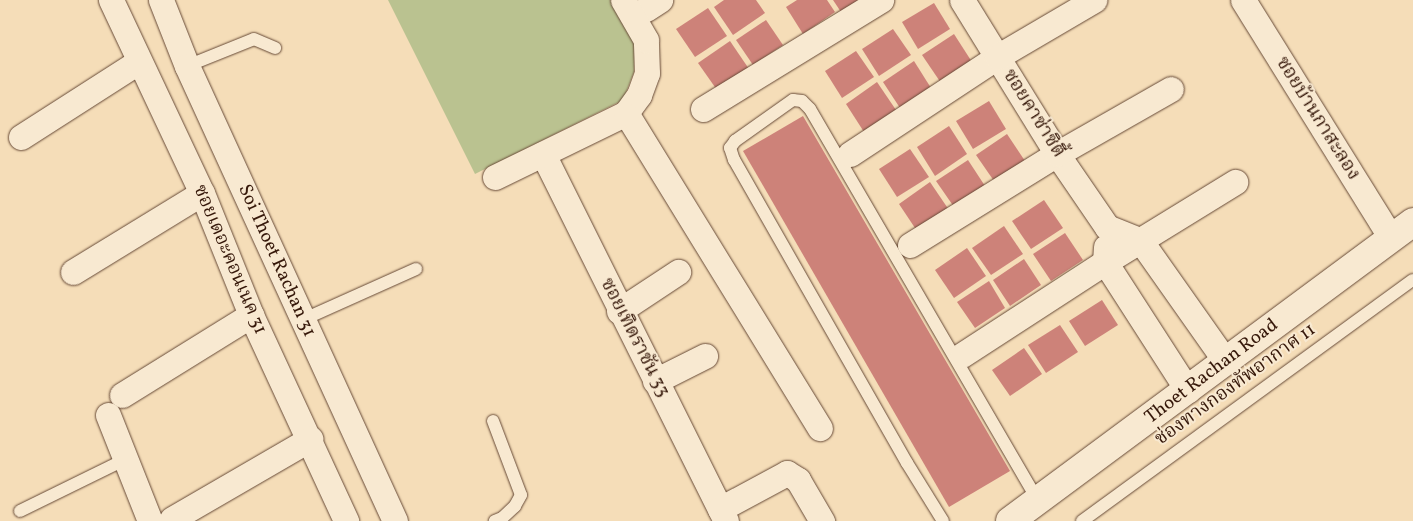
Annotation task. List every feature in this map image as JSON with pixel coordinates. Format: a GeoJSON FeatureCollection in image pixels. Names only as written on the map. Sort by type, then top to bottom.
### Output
{"type":"FeatureCollection","features":[{"type":"Feature","properties":{"kind":"street","name":"ซอยเดอะคอนเนค 31"},"geometry":{"type":"LineString","coordinates":[[111,0],[138,62],[202,193],[252,315],[346,521]]}},
{"type":"Feature","properties":{"kind":"street","name":"Soi Thoet Rachan 31"},"geometry":{"type":"LineString","coordinates":[[161,0],[187,66],[395,521]]}},
{"type":"Feature","properties":{"kind":"street"},"geometry":{"type":"LineString","coordinates":[[703,109],[881,0]]}},
{"type":"Feature","properties":{"kind":"street","name":"ซอยคาซ่าซิตี้"},"geometry":{"type":"LineString","coordinates":[[962,0],[1057,154],[1107,227]]}},
{"type":"Feature","properties":{"kind":"street"},"geometry":{"type":"LineString","coordinates":[[850,154],[997,57],[1094,0]]}},
{"type":"Feature","properties":{"kind":"street","name":"ซอยบ้านกาสะลอง"},"geometry":{"type":"LineString","coordinates":[[1243,0],[1391,238]]}},
{"type":"Feature","properties":{"kind":"street"},"geometry":{"type":"LineString","coordinates":[[495,177],[626,113],[639,95],[647,73],[643,3]]}},
{"type":"Feature","properties":{"kind":"street"},"geometry":{"type":"LineString","coordinates":[[21,137],[138,62]]}},
{"type":"Feature","properties":{"kind":"street"},"geometry":{"type":"LineString","coordinates":[[910,244],[1057,154],[1171,89]]}},
{"type":"Feature","properties":{"kind":"street"},"geometry":{"type":"LineString","coordinates":[[626,113],[820,428]]}},
{"type":"Feature","properties":{"kind":"street","name":"ซอยเทิดราชัน 33"},"geometry":{"type":"LineString","coordinates":[[543,154],[619,311],[723,515]]}},
{"type":"Feature","properties":{"kind":"street"},"geometry":{"type":"LineString","coordinates":[[962,355],[1105,262],[1236,182]]}},
{"type":"Feature","properties":{"kind":"street"},"geometry":{"type":"LineString","coordinates":[[72,272],[202,193]]}},
{"type":"Feature","properties":{"kind":"street","name":"Thoet Rachan Road"},"geometry":{"type":"LineString","coordinates":[[1010,521],[1188,391],[1413,222]]}},
{"type":"Feature","properties":{"kind":"street"},"geometry":{"type":"LineString","coordinates":[[1188,391],[1105,262],[1107,227],[1140,240],[1226,362]]}},
{"type":"Feature","properties":{"kind":"street"},"geometry":{"type":"LineString","coordinates":[[619,311],[678,272]]}},
{"type":"Feature","properties":{"kind":"street"},"geometry":{"type":"LineString","coordinates":[[252,315],[115,405],[126,459],[161,520],[310,439]]}},
{"type":"Feature","properties":{"kind":"street"},"geometry":{"type":"LineString","coordinates":[[655,381],[705,356]]}},
{"type":"Feature","properties":{"kind":"street"},"geometry":{"type":"LineString","coordinates":[[723,515],[787,474],[798,480],[822,521]]}},
{"type":"Feature","properties":{"kind":"lane"},"geometry":{"type":"LineString","coordinates":[[187,66],[254,39],[275,48]]}},
{"type":"Feature","properties":{"kind":"lane"},"geometry":{"type":"LineString","coordinates":[[943,521],[907,463],[734,160],[730,148],[735,141],[793,100],[802,102],[810,108],[1038,500]]}},
{"type":"Feature","properties":{"kind":"lane"},"geometry":{"type":"LineString","coordinates":[[302,320],[416,269]]}},
{"type":"Feature","properties":{"kind":"lane","name":"ช่องทางกองทัพอากาศ 11"},"geometry":{"type":"LineString","coordinates":[[1082,521],[1413,280]]}},
{"type":"Feature","properties":{"kind":"lane"},"geometry":{"type":"LineString","coordinates":[[493,421],[522,495],[515,506],[496,521]]}},
{"type":"Feature","properties":{"kind":"lane"},"geometry":{"type":"LineString","coordinates":[[20,511],[126,459]]}},
{"type":"Feature","properties":{"kind":"green space"},"geometry":{"type":"Polygon","coordinates":[[[388,0],[611,0],[635,43],[634,72],[623,100],[475,174],[388,0]]]}},
{"type":"Feature","properties":{"kind":"building"},"geometry":{"type":"Polygon","coordinates":[[[724,0],[756,0],[765,13],[733,35],[714,7],[724,0]]]}},
{"type":"Feature","properties":{"kind":"building"},"geometry":{"type":"Polygon","coordinates":[[[797,0],[827,0],[835,12],[803,34],[786,7],[797,0]]]}},
{"type":"Feature","properties":{"kind":"building"},"geometry":{"type":"Polygon","coordinates":[[[833,0],[858,0],[841,12],[833,0]]]}},
{"type":"Feature","properties":{"kind":"building"},"geometry":{"type":"Polygon","coordinates":[[[934,3],[950,29],[918,49],[902,22],[934,3]]]}},
{"type":"Feature","properties":{"kind":"building"},"geometry":{"type":"Polygon","coordinates":[[[708,8],[727,36],[695,57],[676,29],[708,8]]]}},
{"type":"Feature","properties":{"kind":"building"},"geometry":{"type":"Polygon","coordinates":[[[766,20],[783,45],[753,65],[736,40],[766,20]]]}},
{"type":"Feature","properties":{"kind":"building"},"geometry":{"type":"Polygon","coordinates":[[[893,29],[911,55],[879,76],[862,49],[893,29]]]}},
{"type":"Feature","properties":{"kind":"building"},"geometry":{"type":"Polygon","coordinates":[[[954,34],[972,62],[941,83],[922,55],[954,34]]]}},
{"type":"Feature","properties":{"kind":"building"},"geometry":{"type":"Polygon","coordinates":[[[730,41],[749,69],[717,90],[698,63],[730,41]]]}},
{"type":"Feature","properties":{"kind":"building"},"geometry":{"type":"Polygon","coordinates":[[[856,51],[874,77],[842,98],[825,71],[856,51]]]}},
{"type":"Feature","properties":{"kind":"building"},"geometry":{"type":"Polygon","coordinates":[[[914,61],[931,88],[900,108],[883,82],[914,61]]]}},
{"type":"Feature","properties":{"kind":"building"},"geometry":{"type":"Polygon","coordinates":[[[877,82],[896,110],[864,132],[846,104],[877,82]]]}},
{"type":"Feature","properties":{"kind":"building"},"geometry":{"type":"Polygon","coordinates":[[[989,101],[1006,129],[973,149],[956,121],[989,101]]]}},
{"type":"Feature","properties":{"kind":"building"},"geometry":{"type":"Polygon","coordinates":[[[803,116],[1010,471],[949,507],[743,151],[803,116]]]}},
{"type":"Feature","properties":{"kind":"building"},"geometry":{"type":"Polygon","coordinates":[[[949,126],[967,154],[935,176],[917,147],[949,126]]]}},
{"type":"Feature","properties":{"kind":"building"},"geometry":{"type":"Polygon","coordinates":[[[1007,134],[1025,161],[994,181],[976,155],[1007,134]]]}},
{"type":"Feature","properties":{"kind":"building"},"geometry":{"type":"Polygon","coordinates":[[[910,149],[929,177],[897,197],[879,169],[910,149]]]}},
{"type":"Feature","properties":{"kind":"building"},"geometry":{"type":"Polygon","coordinates":[[[968,160],[985,186],[954,207],[936,181],[968,160]]]}},
{"type":"Feature","properties":{"kind":"building"},"geometry":{"type":"Polygon","coordinates":[[[930,182],[949,210],[917,231],[899,204],[930,182]]]}},
{"type":"Feature","properties":{"kind":"building"},"geometry":{"type":"Polygon","coordinates":[[[1044,200],[1063,228],[1031,249],[1012,221],[1044,200]]]}},
{"type":"Feature","properties":{"kind":"building"},"geometry":{"type":"Polygon","coordinates":[[[1004,226],[1023,254],[991,275],[972,248],[1004,226]]]}},
{"type":"Feature","properties":{"kind":"building"},"geometry":{"type":"Polygon","coordinates":[[[1065,233],[1083,260],[1051,281],[1033,254],[1065,233]]]}},
{"type":"Feature","properties":{"kind":"building"},"geometry":{"type":"Polygon","coordinates":[[[967,248],[986,276],[954,298],[935,270],[967,248]]]}},
{"type":"Feature","properties":{"kind":"building"},"geometry":{"type":"Polygon","coordinates":[[[1024,259],[1041,285],[1010,306],[993,280],[1024,259]]]}},
{"type":"Feature","properties":{"kind":"building"},"geometry":{"type":"Polygon","coordinates":[[[989,281],[1005,308],[975,328],[957,302],[989,281]]]}},
{"type":"Feature","properties":{"kind":"building"},"geometry":{"type":"Polygon","coordinates":[[[1102,300],[1118,325],[1085,346],[1069,321],[1102,300]]]}},
{"type":"Feature","properties":{"kind":"building"},"geometry":{"type":"Polygon","coordinates":[[[1060,325],[1078,352],[1046,373],[1028,345],[1060,325]]]}},
{"type":"Feature","properties":{"kind":"building"},"geometry":{"type":"Polygon","coordinates":[[[1024,348],[1042,374],[1010,396],[992,370],[1024,348]]]}}]}
